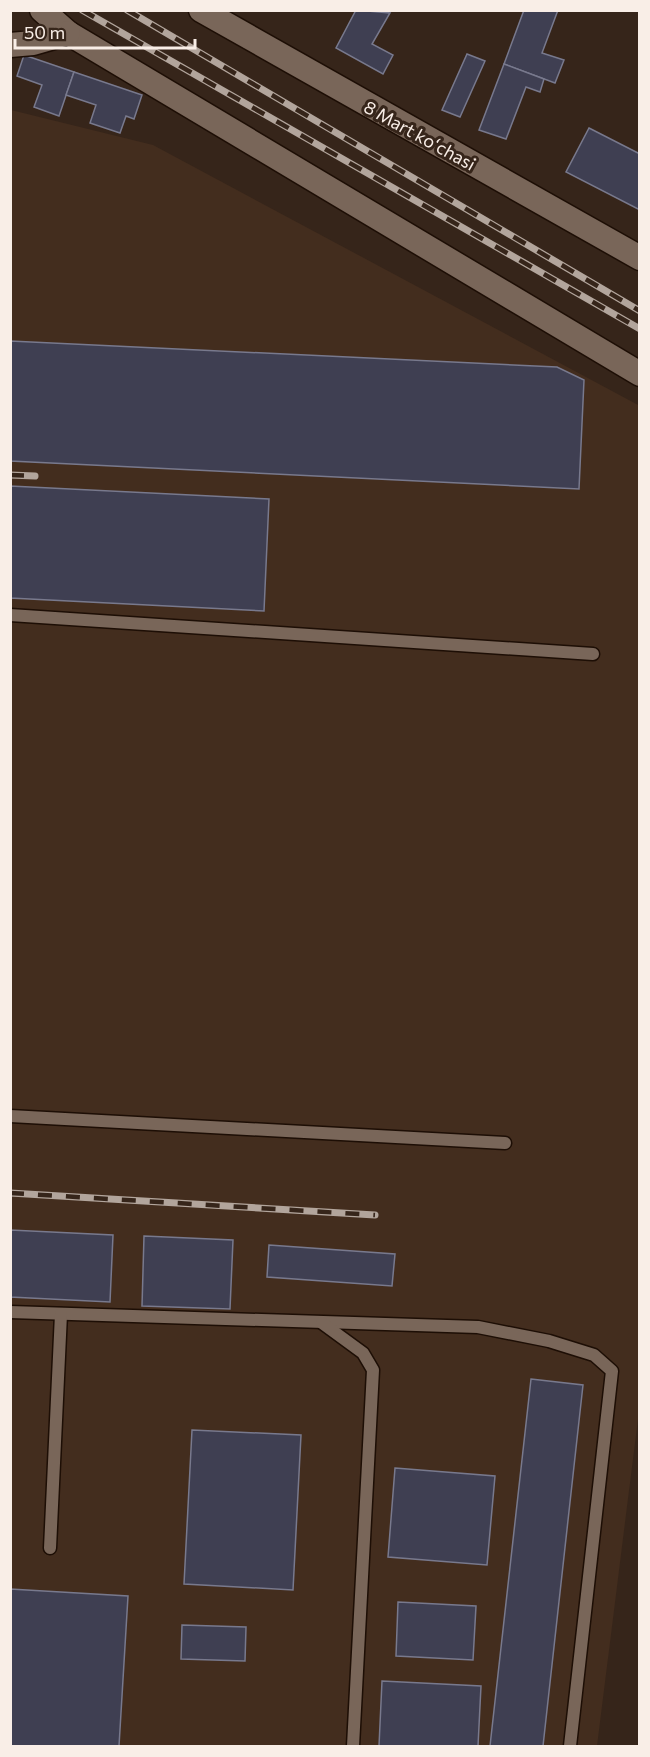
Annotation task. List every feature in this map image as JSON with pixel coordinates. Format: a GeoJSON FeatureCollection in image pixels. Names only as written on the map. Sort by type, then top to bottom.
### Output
{"type":"FeatureCollection","features":[{"type":"Feature","properties":{"kind":"street"},"geometry":{"type":"LineString","coordinates":[[42,10],[68,33],[639,375]]}},
{"type":"Feature","properties":{"kind":"street","name":"8 Mart koʻchasi"},"geometry":{"type":"LineString","coordinates":[[201,10],[639,258]]}},
{"type":"Feature","properties":{"kind":"street"},"geometry":{"type":"LineString","coordinates":[[10,45],[33,43],[68,33]]}},
{"type":"Feature","properties":{"kind":"lane"},"geometry":{"type":"LineString","coordinates":[[10,615],[593,654]]}},
{"type":"Feature","properties":{"kind":"lane"},"geometry":{"type":"LineString","coordinates":[[10,1116],[505,1143]]}},
{"type":"Feature","properties":{"kind":"lane"},"geometry":{"type":"LineString","coordinates":[[10,1312],[478,1328],[549,1341],[594,1355],[612,1371],[570,1746]]}},
{"type":"Feature","properties":{"kind":"lane"},"geometry":{"type":"LineString","coordinates":[[50,1548],[61,1314]]}},
{"type":"Feature","properties":{"kind":"lane"},"geometry":{"type":"LineString","coordinates":[[322,1323],[363,1353],[374,1370],[353,1746]]}},
{"type":"Feature","properties":{"kind":"shaded area"},"geometry":{"type":"Polygon","coordinates":[[[11,110],[153,145],[640,406],[640,1403],[597,1746],[11,1746],[11,110]]]}},
{"type":"Feature","properties":{"kind":"building"},"geometry":{"type":"Polygon","coordinates":[[[356,10],[390,13],[372,44],[393,55],[383,74],[336,48],[356,10]]]}},
{"type":"Feature","properties":{"kind":"building"},"geometry":{"type":"Polygon","coordinates":[[[524,10],[558,10],[542,53],[564,60],[555,83],[504,64],[524,10]]]}},
{"type":"Feature","properties":{"kind":"building"},"geometry":{"type":"Polygon","coordinates":[[[467,54],[485,61],[460,117],[442,110],[467,54]]]}},
{"type":"Feature","properties":{"kind":"building"},"geometry":{"type":"Polygon","coordinates":[[[24,55],[74,72],[59,116],[34,107],[42,85],[17,76],[24,55]]]}},
{"type":"Feature","properties":{"kind":"building"},"geometry":{"type":"Polygon","coordinates":[[[504,64],[544,79],[540,92],[526,87],[506,139],[479,130],[504,64]]]}},
{"type":"Feature","properties":{"kind":"building"},"geometry":{"type":"Polygon","coordinates":[[[74,72],[142,95],[134,119],[126,116],[120,133],[90,123],[96,105],[66,95],[74,72]]]}},
{"type":"Feature","properties":{"kind":"building"},"geometry":{"type":"Polygon","coordinates":[[[589,128],[640,154],[640,210],[566,172],[589,128]]]}},
{"type":"Feature","properties":{"kind":"building"},"geometry":{"type":"Polygon","coordinates":[[[10,341],[557,367],[584,380],[579,489],[10,461],[10,341]]]}},
{"type":"Feature","properties":{"kind":"building"},"geometry":{"type":"Polygon","coordinates":[[[10,486],[269,499],[264,611],[10,598],[10,486]]]}},
{"type":"Feature","properties":{"kind":"building"},"geometry":{"type":"Polygon","coordinates":[[[10,1230],[113,1235],[110,1302],[10,1297],[10,1230]]]}},
{"type":"Feature","properties":{"kind":"building"},"geometry":{"type":"Polygon","coordinates":[[[144,1236],[233,1240],[230,1309],[142,1306],[144,1236]]]}},
{"type":"Feature","properties":{"kind":"building"},"geometry":{"type":"Polygon","coordinates":[[[269,1245],[395,1254],[392,1286],[267,1277],[269,1245]]]}},
{"type":"Feature","properties":{"kind":"building"},"geometry":{"type":"Polygon","coordinates":[[[531,1379],[583,1385],[543,1746],[490,1746],[531,1379]]]}},
{"type":"Feature","properties":{"kind":"building"},"geometry":{"type":"Polygon","coordinates":[[[192,1430],[301,1435],[293,1590],[184,1584],[192,1430]]]}},
{"type":"Feature","properties":{"kind":"building"},"geometry":{"type":"Polygon","coordinates":[[[395,1468],[495,1476],[487,1565],[388,1557],[395,1468]]]}},
{"type":"Feature","properties":{"kind":"building"},"geometry":{"type":"Polygon","coordinates":[[[10,1589],[128,1596],[119,1746],[10,1746],[10,1589]]]}},
{"type":"Feature","properties":{"kind":"building"},"geometry":{"type":"Polygon","coordinates":[[[398,1602],[476,1606],[473,1660],[396,1656],[398,1602]]]}},
{"type":"Feature","properties":{"kind":"building"},"geometry":{"type":"Polygon","coordinates":[[[182,1625],[246,1627],[245,1661],[181,1659],[182,1625]]]}},
{"type":"Feature","properties":{"kind":"building"},"geometry":{"type":"Polygon","coordinates":[[[382,1681],[481,1686],[478,1746],[379,1746],[382,1681]]]}},
{"type":"Feature","properties":{"kind":"railway"},"geometry":{"type":"LineString","coordinates":[[82,10],[640,329]]}},
{"type":"Feature","properties":{"kind":"railway"},"geometry":{"type":"LineString","coordinates":[[127,10],[640,311]]}},
{"type":"Feature","properties":{"kind":"railway"},"geometry":{"type":"LineString","coordinates":[[10,475],[35,476]]}},
{"type":"Feature","properties":{"kind":"railway"},"geometry":{"type":"LineString","coordinates":[[10,1193],[375,1215]]}}]}
